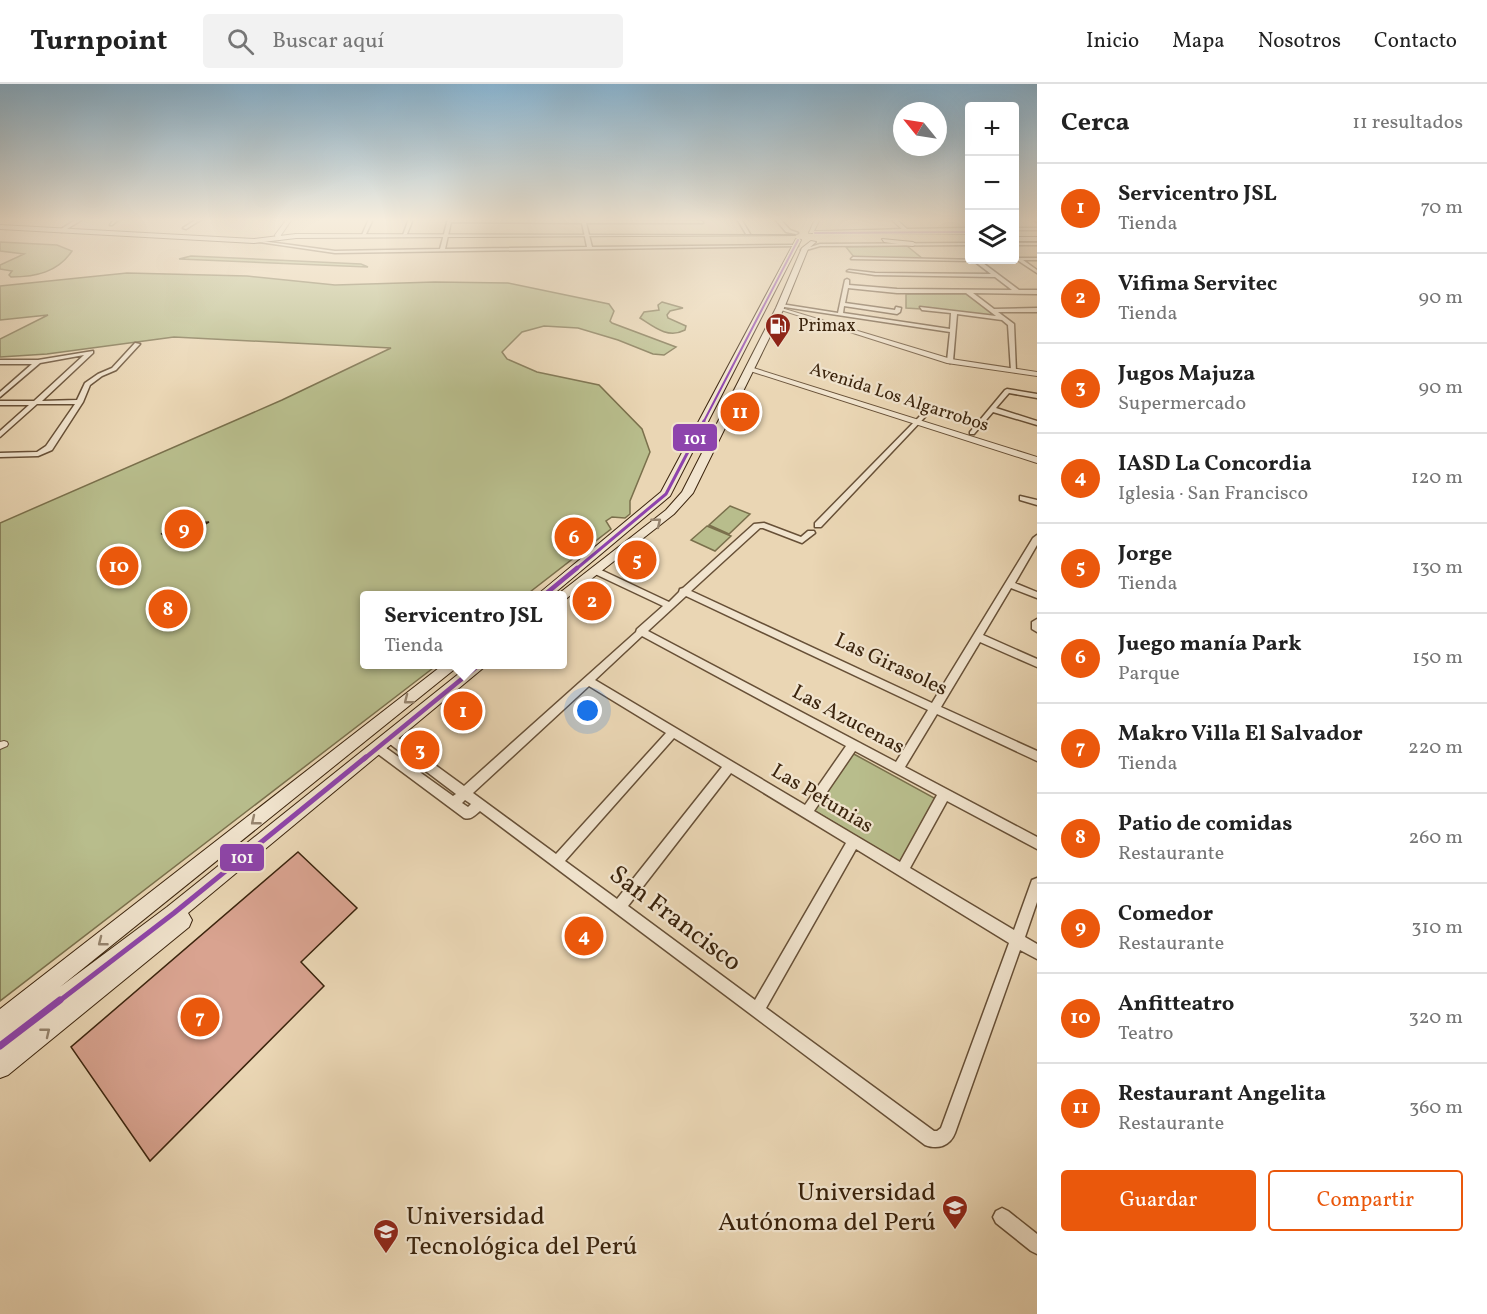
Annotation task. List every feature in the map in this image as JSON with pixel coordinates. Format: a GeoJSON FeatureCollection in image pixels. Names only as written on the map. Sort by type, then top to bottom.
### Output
{"type":"FeatureCollection","features":[{"type":"Feature","properties":{"kind":"main road"},"geometry":{"type":"LineString","coordinates":[[548,591],[666,494],[784,276]]}},
{"type":"Feature","properties":{"kind":"main road"},"geometry":{"type":"LineString","coordinates":[[567,594],[670,512],[687,493],[780,307],[791,276]]}},
{"type":"Feature","properties":{"kind":"main road"},"geometry":{"type":"LineString","coordinates":[[0,1022],[448,669]]}},
{"type":"Feature","properties":{"kind":"main road"},"geometry":{"type":"LineString","coordinates":[[0,1046],[174,914],[475,669]]}},
{"type":"Feature","properties":{"kind":"main road"},"geometry":{"type":"LineString","coordinates":[[0,1067],[267,850],[301,810]]}},
{"type":"Feature","properties":{"kind":"street"},"geometry":{"type":"LineString","coordinates":[[840,315],[848,276]]}},
{"type":"Feature","properties":{"kind":"street"},"geometry":{"type":"LineString","coordinates":[[998,276],[1018,292]]}},
{"type":"Feature","properties":{"kind":"street"},"geometry":{"type":"LineString","coordinates":[[846,286],[897,291],[1037,292]]}},
{"type":"Feature","properties":{"kind":"street"},"geometry":{"type":"LineString","coordinates":[[968,292],[1011,324],[1014,371]]}},
{"type":"Feature","properties":{"kind":"street"},"geometry":{"type":"LineString","coordinates":[[842,304],[897,312],[898,308]]}},
{"type":"Feature","properties":{"kind":"street"},"geometry":{"type":"LineString","coordinates":[[780,307],[953,331]]}},
{"type":"Feature","properties":{"kind":"street"},"geometry":{"type":"LineString","coordinates":[[780,307],[950,360],[1037,374]]}},
{"type":"Feature","properties":{"kind":"street"},"geometry":{"type":"LineString","coordinates":[[922,308],[1005,319]]}},
{"type":"Feature","properties":{"kind":"street"},"geometry":{"type":"LineString","coordinates":[[990,309],[1037,310]]}},
{"type":"Feature","properties":{"kind":"street"},"geometry":{"type":"LineString","coordinates":[[950,360],[954,312]]}},
{"type":"Feature","properties":{"kind":"street"},"geometry":{"type":"LineString","coordinates":[[0,454],[38,454],[49,448],[80,402],[92,379],[114,369],[137,344]]}},
{"type":"Feature","properties":{"kind":"street"},"geometry":{"type":"LineString","coordinates":[[0,362],[39,362],[91,352],[0,435]]}},
{"type":"Feature","properties":{"kind":"street"},"geometry":{"type":"LineString","coordinates":[[0,395],[39,362]]}},
{"type":"Feature","properties":{"kind":"street","name":"Avenida Los Algarrobos"},"geometry":{"type":"LineString","coordinates":[[751,366],[1037,460]]}},
{"type":"Feature","properties":{"kind":"street"},"geometry":{"type":"LineString","coordinates":[[972,433],[1007,391],[1037,396]]}},
{"type":"Feature","properties":{"kind":"street"},"geometry":{"type":"LineString","coordinates":[[0,403],[80,402]]}},
{"type":"Feature","properties":{"kind":"street"},"geometry":{"type":"LineString","coordinates":[[992,409],[1037,416]]}},
{"type":"Feature","properties":{"kind":"street"},"geometry":{"type":"LineString","coordinates":[[992,409],[1037,423]]}},
{"type":"Feature","properties":{"kind":"street"},"geometry":{"type":"LineString","coordinates":[[818,525],[920,420]]}},
{"type":"Feature","properties":{"kind":"street","name":"Avenida Los Algarrobos"},"geometry":{"type":"LineString","coordinates":[[920,420],[1037,453]]}},
{"type":"Feature","properties":{"kind":"street"},"geometry":{"type":"LineString","coordinates":[[1023,498],[1037,503]]}},
{"type":"Feature","properties":{"kind":"street"},"geometry":{"type":"LineString","coordinates":[[453,804],[683,591],[757,526],[764,525],[802,540],[811,533]]}},
{"type":"Feature","properties":{"kind":"street"},"geometry":{"type":"LineString","coordinates":[[898,769],[1037,538]]}},
{"type":"Feature","properties":{"kind":"street"},"geometry":{"type":"LineString","coordinates":[[596,571],[668,605]]}},
{"type":"Feature","properties":{"kind":"street"},"geometry":{"type":"LineString","coordinates":[[1009,584],[1037,595]]}},
{"type":"Feature","properties":{"kind":"street","name":"Las Girasoles"},"geometry":{"type":"LineString","coordinates":[[683,591],[1037,756]]}},
{"type":"Feature","properties":{"kind":"street"},"geometry":{"type":"LineString","coordinates":[[1037,622],[1037,629]]}},
{"type":"Feature","properties":{"kind":"street","name":"Las Azucenas"},"geometry":{"type":"LineString","coordinates":[[640,631],[1037,843]]}},
{"type":"Feature","properties":{"kind":"street"},"geometry":{"type":"LineString","coordinates":[[978,637],[1037,663]]}},
{"type":"Feature","properties":{"kind":"street","name":"Las Petunias"},"geometry":{"type":"LineString","coordinates":[[587,680],[1037,952]]}},
{"type":"Feature","properties":{"kind":"street"},"geometry":{"type":"LineString","coordinates":[[557,861],[673,732]]}},
{"type":"Feature","properties":{"kind":"street"},"geometry":{"type":"LineString","coordinates":[[384,743],[453,804],[468,814],[478,805]]}},
{"type":"Feature","properties":{"kind":"street","name":"San Francisco"},"geometry":{"type":"LineString","coordinates":[[384,743],[464,794],[620,906],[931,1138],[940,1139],[946,1133],[1016,940]]}},
{"type":"Feature","properties":{"kind":"street"},"geometry":{"type":"LineString","coordinates":[[806,813],[853,745]]}},
{"type":"Feature","properties":{"kind":"street"},"geometry":{"type":"LineString","coordinates":[[620,906],[729,766]]}},
{"type":"Feature","properties":{"kind":"street"},"geometry":{"type":"LineString","coordinates":[[902,871],[944,794]]}},
{"type":"Feature","properties":{"kind":"street"},"geometry":{"type":"LineString","coordinates":[[757,1010],[854,841]]}},
{"type":"Feature","properties":{"kind":"street"},"geometry":{"type":"LineString","coordinates":[[1016,940],[1037,884]]}},
{"type":"Feature","properties":{"kind":"street"},"geometry":{"type":"LineString","coordinates":[[1002,1217],[1037,1245]]}},
{"type":"Feature","properties":{"kind":"green space"},"geometry":{"type":"Polygon","coordinates":[[[94,276],[251,276],[335,285],[435,282],[508,283],[609,304],[614,311],[610,321],[612,323],[676,347],[664,355],[653,354],[578,328],[544,326],[522,332],[502,352],[507,359],[537,372],[599,385],[642,429],[650,452],[630,501],[630,514],[625,518],[612,517],[606,521],[611,529],[531,591],[360,591],[360,669],[432,669],[0,1001],[0,523],[282,400],[391,348],[174,337],[47,354],[0,357],[0,339],[48,315],[0,320],[0,286],[94,276]]]}},
{"type":"Feature","properties":{"kind":"green space"},"geometry":{"type":"Polygon","coordinates":[[[906,294],[966,294],[999,317],[921,307],[921,309],[906,308],[906,294]]]}},
{"type":"Feature","properties":{"kind":"green space"},"geometry":{"type":"Polygon","coordinates":[[[662,302],[683,308],[670,311],[667,315],[668,318],[686,326],[685,330],[667,333],[640,318],[644,312],[659,310],[658,305],[662,302]]]}},
{"type":"Feature","properties":{"kind":"green space"},"geometry":{"type":"Polygon","coordinates":[[[730,506],[750,514],[729,534],[709,525],[730,506]]]}},
{"type":"Feature","properties":{"kind":"green space"},"geometry":{"type":"Polygon","coordinates":[[[707,526],[731,536],[715,551],[691,540],[707,526]]]}},
{"type":"Feature","properties":{"kind":"green space"},"geometry":{"type":"Polygon","coordinates":[[[852,753],[936,799],[901,863],[813,810],[852,753]]]}},
{"type":"Feature","properties":{"kind":"building"},"geometry":{"type":"Polygon","coordinates":[[[209,522],[186,534],[161,534],[184,524],[209,522]]]}},
{"type":"Feature","properties":{"kind":"building"},"geometry":{"type":"Polygon","coordinates":[[[186,599],[183,612],[177,621],[149,617],[152,606],[186,599]]]}},
{"type":"Feature","properties":{"kind":"building"},"geometry":{"type":"Polygon","coordinates":[[[298,852],[357,908],[301,962],[324,986],[150,1161],[71,1047],[298,852]]]}},
{"type":"Feature","properties":{"kind":"transit line","name":"101"},"geometry":{"type":"LineString","coordinates":[[549,591],[666,494],[779,276]]}},
{"type":"Feature","properties":{"kind":"transit line","name":"101"},"geometry":{"type":"LineString","coordinates":[[0,1046],[174,913],[474,669]]}},
{"type":"Feature","properties":{"kind":"place","name":"Primax"},"geometry":{"type":"Point","coordinates":[778,349]}},
{"type":"Feature","properties":{"kind":"place","name":"Restaurant Angelita"},"geometry":{"type":"Point","coordinates":[740,412]}},
{"type":"Feature","properties":{"kind":"place","name":"Comedor"},"geometry":{"type":"Point","coordinates":[184,529]}},
{"type":"Feature","properties":{"kind":"place","name":"Juego manía Park"},"geometry":{"type":"Point","coordinates":[574,537]}},
{"type":"Feature","properties":{"kind":"place","name":"Jorge"},"geometry":{"type":"Point","coordinates":[637,560]}},
{"type":"Feature","properties":{"kind":"place","name":"Anfitteatro"},"geometry":{"type":"Point","coordinates":[119,566]}},
{"type":"Feature","properties":{"kind":"place","name":"Vifima Servitec"},"geometry":{"type":"Point","coordinates":[592,601]}},
{"type":"Feature","properties":{"kind":"place","name":"Patio de comidas"},"geometry":{"type":"Point","coordinates":[168,609]}},
{"type":"Feature","properties":{"kind":"place","name":"Servicentro JSL"},"geometry":{"type":"Point","coordinates":[463,711]}},
{"type":"Feature","properties":{"kind":"place","name":"Jugos Majuza"},"geometry":{"type":"Point","coordinates":[420,750]}},
{"type":"Feature","properties":{"kind":"place","name":"IASD La Concordia"},"geometry":{"type":"Point","coordinates":[584,936]}},
{"type":"Feature","properties":{"kind":"place","name":"Makro Villa El Salvador"},"geometry":{"type":"Point","coordinates":[200,1017]}},
{"type":"Feature","properties":{"kind":"place","name":"Universidad Autónoma del Perú"},"geometry":{"type":"Point","coordinates":[955,1231]}},
{"type":"Feature","properties":{"kind":"place","name":"Universidad Tecnológica del Perú"},"geometry":{"type":"Point","coordinates":[386,1255]}}]}
